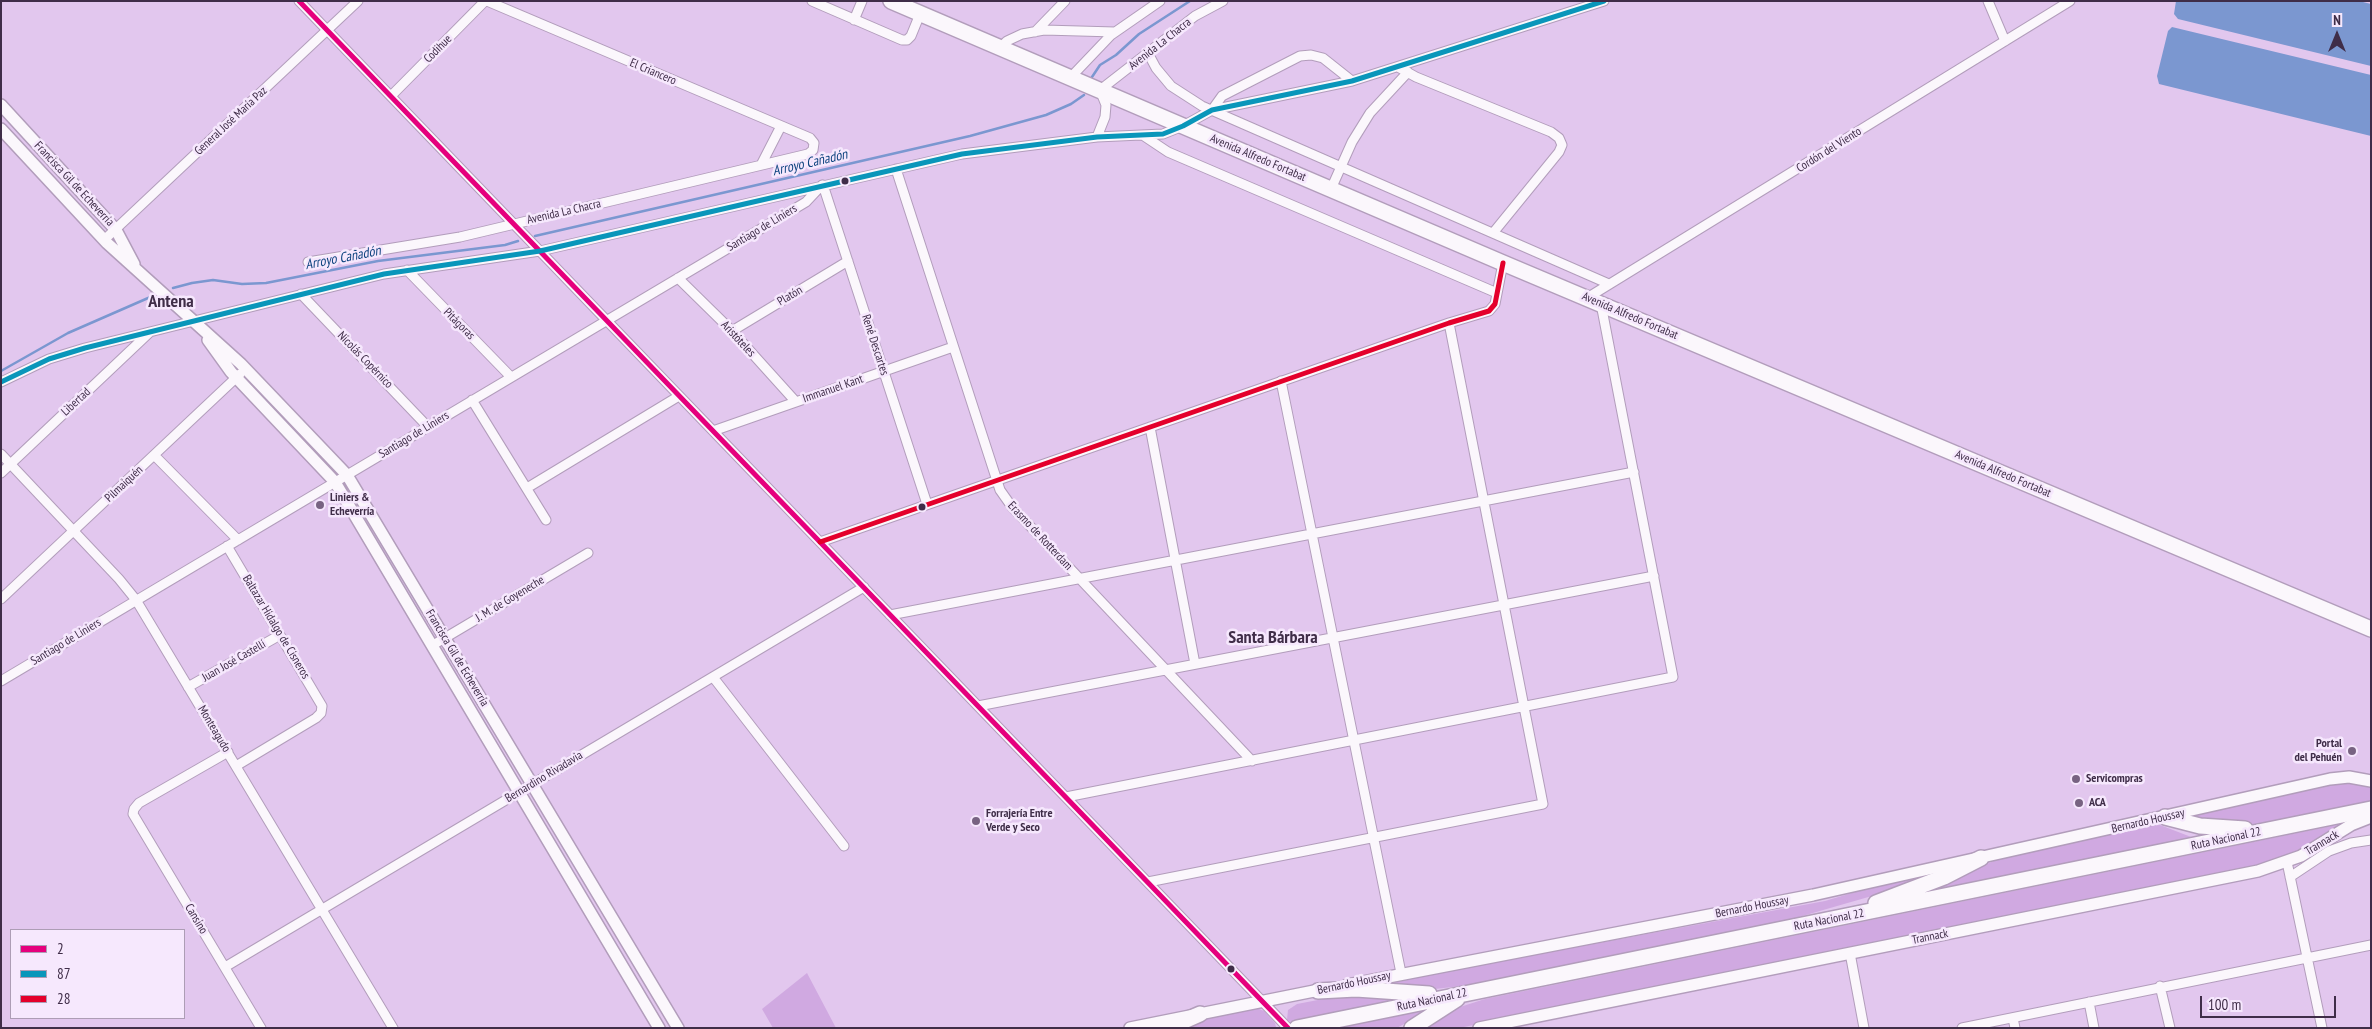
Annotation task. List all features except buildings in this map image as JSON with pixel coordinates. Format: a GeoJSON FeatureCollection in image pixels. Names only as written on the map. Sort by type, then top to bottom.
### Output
{"type":"FeatureCollection","features":[{"type":"Feature","properties":{"kind":"main road","name":"Avenida Alfredo Fortabat"},"geometry":{"type":"LineString","coordinates":[[891,1],[1503,263],[2371,629]]}},
{"type":"Feature","properties":{"kind":"main road","name":"Ruta Nacional 22"},"geometry":{"type":"LineString","coordinates":[[1297,1028],[2369,812]]}},
{"type":"Feature","properties":{"kind":"main road"},"geometry":{"type":"LineString","coordinates":[[2165,817],[2218,828],[2282,828]]}},
{"type":"Feature","properties":{"kind":"main road"},"geometry":{"type":"LineString","coordinates":[[1832,920],[1928,884],[1981,858]]}},
{"type":"Feature","properties":{"kind":"main road"},"geometry":{"type":"LineString","coordinates":[[1318,991],[1356,989],[1419,994],[1476,991]]}},
{"type":"Feature","properties":{"kind":"main road"},"geometry":{"type":"LineString","coordinates":[[1412,1028],[1476,991]]}},
{"type":"Feature","properties":{"kind":"main road"},"geometry":{"type":"LineString","coordinates":[[1168,1028],[1200,1014]]}},
{"type":"Feature","properties":{"kind":"street"},"geometry":{"type":"LineString","coordinates":[[299,1],[1288,1028]]}},
{"type":"Feature","properties":{"kind":"street","name":"General José María Paz"},"geometry":{"type":"LineString","coordinates":[[104,240],[358,1]]}},
{"type":"Feature","properties":{"kind":"street","name":"Codihue"},"geometry":{"type":"LineString","coordinates":[[391,96],[486,1]]}},
{"type":"Feature","properties":{"kind":"street","name":"El Criancero"},"geometry":{"type":"LineString","coordinates":[[486,1],[810,138],[814,146]]}},
{"type":"Feature","properties":{"kind":"street"},"geometry":{"type":"LineString","coordinates":[[812,1],[895,38],[907,40],[911,36],[920,14]]}},
{"type":"Feature","properties":{"kind":"street"},"geometry":{"type":"LineString","coordinates":[[854,20],[862,1]]}},
{"type":"Feature","properties":{"kind":"street"},"geometry":{"type":"LineString","coordinates":[[1035,32],[1065,1]]}},
{"type":"Feature","properties":{"kind":"street"},"geometry":{"type":"LineString","coordinates":[[1070,78],[1115,32],[1160,1]]}},
{"type":"Feature","properties":{"kind":"street","name":"Avenida La Chacra"},"geometry":{"type":"LineString","coordinates":[[1100,90],[1195,16],[1223,1]]}},
{"type":"Feature","properties":{"kind":"street"},"geometry":{"type":"LineString","coordinates":[[1,382],[49,359],[301,294],[407,270],[540,251],[962,154],[1097,137],[1163,134],[1183,126],[1212,110],[1352,81],[1604,1]]}},
{"type":"Feature","properties":{"kind":"street"},"geometry":{"type":"LineString","coordinates":[[1988,1],[2005,41]]}},
{"type":"Feature","properties":{"kind":"street","name":"Cordón del Viento"},"geometry":{"type":"LineString","coordinates":[[1594,301],[1609,284],[2070,1]]}},
{"type":"Feature","properties":{"kind":"street"},"geometry":{"type":"LineString","coordinates":[[1000,48],[1007,40],[1022,34],[1035,32],[1115,32]]}},
{"type":"Feature","properties":{"kind":"street"},"geometry":{"type":"LineString","coordinates":[[1148,52],[1159,72],[1171,86],[1212,110],[1609,284]]}},
{"type":"Feature","properties":{"kind":"street"},"geometry":{"type":"LineString","coordinates":[[1212,110],[1222,96],[1300,56],[1311,55],[1323,58],[1352,81]]}},
{"type":"Feature","properties":{"kind":"street"},"geometry":{"type":"LineString","coordinates":[[1398,67],[1550,132],[1559,138],[1562,146],[1559,152],[1493,233]]}},
{"type":"Feature","properties":{"kind":"street"},"geometry":{"type":"LineString","coordinates":[[1331,189],[1352,142],[1370,113],[1408,72]]}},
{"type":"Feature","properties":{"kind":"street"},"geometry":{"type":"LineString","coordinates":[[1097,137],[1105,117],[1106,105],[1100,90]]}},
{"type":"Feature","properties":{"kind":"street","name":"Francisca Gil de Echeverría"},"geometry":{"type":"LineString","coordinates":[[1,105],[116,230],[137,270]]}},
{"type":"Feature","properties":{"kind":"street"},"geometry":{"type":"LineString","coordinates":[[761,166],[781,126]]}},
{"type":"Feature","properties":{"kind":"street","name":"Francisca Gil de Echeverría"},"geometry":{"type":"LineString","coordinates":[[1,129],[104,240],[246,369],[346,475],[678,1028]]}},
{"type":"Feature","properties":{"kind":"street"},"geometry":{"type":"LineString","coordinates":[[1144,136],[1168,152],[1497,293]]}},
{"type":"Feature","properties":{"kind":"street","name":"Avenida La Chacra"},"geometry":{"type":"LineString","coordinates":[[308,262],[460,236],[514,224],[808,154],[814,146]]}},
{"type":"Feature","properties":{"kind":"street","name":"Erasmo de Rotterdam"},"geometry":{"type":"LineString","coordinates":[[896,168],[996,480],[1012,507],[1252,760]]}},
{"type":"Feature","properties":{"kind":"street","name":"René Descartes"},"geometry":{"type":"LineString","coordinates":[[823,185],[927,504]]}},
{"type":"Feature","properties":{"kind":"street","name":"Santiago de Liniers"},"geometry":{"type":"LineString","coordinates":[[1,681],[806,202],[823,185]]}},
{"type":"Feature","properties":{"kind":"street","name":"Platón"},"geometry":{"type":"LineString","coordinates":[[732,331],[848,261]]}},
{"type":"Feature","properties":{"kind":"street"},"geometry":{"type":"LineString","coordinates":[[820,542],[1281,381],[1489,311],[1495,304],[1503,263]]}},
{"type":"Feature","properties":{"kind":"street","name":"Pitágoras"},"geometry":{"type":"LineString","coordinates":[[407,270],[511,377]]}},
{"type":"Feature","properties":{"kind":"street","name":"Aristóteles"},"geometry":{"type":"LineString","coordinates":[[678,278],[732,331],[796,402]]}},
{"type":"Feature","properties":{"kind":"street","name":"Nicolás Copérnico"},"geometry":{"type":"LineString","coordinates":[[301,294],[428,427]]}},
{"type":"Feature","properties":{"kind":"street"},"geometry":{"type":"LineString","coordinates":[[1066,797],[1673,677],[1634,472],[1594,301]]}},
{"type":"Feature","properties":{"kind":"street","name":"Francisca Gil de Echeverría"},"geometry":{"type":"LineString","coordinates":[[194,321],[236,378],[335,482],[659,1028]]}},
{"type":"Feature","properties":{"kind":"street"},"geometry":{"type":"LineString","coordinates":[[1148,882],[1543,804],[1449,323]]}},
{"type":"Feature","properties":{"kind":"street","name":"Libertad"},"geometry":{"type":"LineString","coordinates":[[1,473],[151,332]]}},
{"type":"Feature","properties":{"kind":"street","name":"Immanuel Kant"},"geometry":{"type":"LineString","coordinates":[[713,431],[953,347]]}},
{"type":"Feature","properties":{"kind":"street","name":"Pilmaiquén"},"geometry":{"type":"LineString","coordinates":[[1,599],[246,369]]}},
{"type":"Feature","properties":{"kind":"street"},"geometry":{"type":"LineString","coordinates":[[1281,381],[1401,973]]}},
{"type":"Feature","properties":{"kind":"street"},"geometry":{"type":"LineString","coordinates":[[526,488],[680,396]]}},
{"type":"Feature","properties":{"kind":"street"},"geometry":{"type":"LineString","coordinates":[[472,400],[546,520]]}},
{"type":"Feature","properties":{"kind":"street"},"geometry":{"type":"LineString","coordinates":[[1150,427],[1195,664]]}},
{"type":"Feature","properties":{"kind":"street","name":"Monteagudo"},"geometry":{"type":"LineString","coordinates":[[1,454],[136,600],[394,1028]]}},
{"type":"Feature","properties":{"kind":"street"},"geometry":{"type":"LineString","coordinates":[[154,455],[238,540]]}},
{"type":"Feature","properties":{"kind":"street"},"geometry":{"type":"LineString","coordinates":[[890,615],[1634,472]]}},
{"type":"Feature","properties":{"kind":"street","name":"Baltazar Hidalgo de Cisneros"},"geometry":{"type":"LineString","coordinates":[[227,546],[320,699],[322,710],[316,718],[236,766]]}},
{"type":"Feature","properties":{"kind":"street","name":"J. M. de Goyeneche"},"geometry":{"type":"LineString","coordinates":[[433,646],[588,553]]}},
{"type":"Feature","properties":{"kind":"street"},"geometry":{"type":"LineString","coordinates":[[978,706],[1654,576]]}},
{"type":"Feature","properties":{"kind":"street","name":"Bernardino Rivadavia"},"geometry":{"type":"LineString","coordinates":[[225,967],[864,587]]}},
{"type":"Feature","properties":{"kind":"street","name":"Juan José Castelli"},"geometry":{"type":"LineString","coordinates":[[188,687],[280,634]]}},
{"type":"Feature","properties":{"kind":"street"},"geometry":{"type":"LineString","coordinates":[[713,677],[844,846]]}},
{"type":"Feature","properties":{"kind":"street","name":"Cansino"},"geometry":{"type":"LineString","coordinates":[[228,752],[139,803],[134,809],[134,817],[261,1028]]}},
{"type":"Feature","properties":{"kind":"street","name":"Bernardo Houssay"},"geometry":{"type":"LineString","coordinates":[[1130,1028],[1264,1003],[1401,973],[1813,895],[2330,780],[2349,777],[2371,781]]}},
{"type":"Feature","properties":{"kind":"street","name":"Trannack"},"geometry":{"type":"LineString","coordinates":[[1479,1028],[2258,871],[2287,862],[2351,825],[2369,812]]}},
{"type":"Feature","properties":{"kind":"street"},"geometry":{"type":"LineString","coordinates":[[2290,878],[2329,851],[2351,843],[2371,840]]}},
{"type":"Feature","properties":{"kind":"street"},"geometry":{"type":"LineString","coordinates":[[2287,862],[2322,1028]]}},
{"type":"Feature","properties":{"kind":"street"},"geometry":{"type":"LineString","coordinates":[[1962,1028],[2160,986],[2371,945]]}},
{"type":"Feature","properties":{"kind":"street"},"geometry":{"type":"LineString","coordinates":[[1850,953],[1864,1028]]}},
{"type":"Feature","properties":{"kind":"street"},"geometry":{"type":"LineString","coordinates":[[2160,986],[2170,1028]]}},
{"type":"Feature","properties":{"kind":"street"},"geometry":{"type":"LineString","coordinates":[[2089,1002],[2094,1028]]}},
{"type":"Feature","properties":{"kind":"street"},"geometry":{"type":"LineString","coordinates":[[2013,1018],[2016,1028]]}},
{"type":"Feature","properties":{"kind":"shaded area"},"geometry":{"type":"Polygon","coordinates":[[[2346,782],[2371,785],[2371,805],[2258,825],[2241,826],[2183,817],[2346,782]]]}},
{"type":"Feature","properties":{"kind":"shaded area"},"geometry":{"type":"Polygon","coordinates":[[[2351,822],[2301,852],[2267,865],[1459,1028],[1426,1028],[1460,1007],[1485,999],[2351,822]]]}},
{"type":"Feature","properties":{"kind":"shaded area"},"geometry":{"type":"Polygon","coordinates":[[[2160,825],[2199,840],[1895,900],[1999,859],[2146,826],[2160,825]]]}},
{"type":"Feature","properties":{"kind":"shaded area"},"geometry":{"type":"Polygon","coordinates":[[[1946,871],[1931,879],[1785,921],[1470,985],[1426,990],[1366,986],[1825,901],[1879,885],[1946,871]]]}},
{"type":"Feature","properties":{"kind":"shaded area"},"geometry":{"type":"Polygon","coordinates":[[[807,973],[836,1028],[773,1028],[762,1009],[807,973]]]}},
{"type":"Feature","properties":{"kind":"shaded area"},"geometry":{"type":"Polygon","coordinates":[[[1344,995],[1417,998],[1293,1023],[1287,1020],[1288,1010],[1297,1004],[1344,995]]]}},
{"type":"Feature","properties":{"kind":"shaded area"},"geometry":{"type":"Polygon","coordinates":[[[1439,1004],[1397,1028],[1333,1028],[1439,1004]]]}},
{"type":"Feature","properties":{"kind":"shaded area"},"geometry":{"type":"Polygon","coordinates":[[[1257,1008],[1264,1011],[1275,1023],[1276,1027],[1175,1028],[1191,1022],[1257,1008]]]}},
{"type":"Feature","properties":{"kind":"water"},"geometry":{"type":"Polygon","coordinates":[[[2176,1],[2359,1],[2371,4],[2371,66],[2178,19],[2174,14],[2176,1]]]}},
{"type":"Feature","properties":{"kind":"water"},"geometry":{"type":"Polygon","coordinates":[[[2172,27],[2371,75],[2371,136],[2159,84],[2157,76],[2168,31],[2172,27]]]}},
{"type":"Feature","properties":{"kind":"waterway","name":"Arroyo Cañadón"},"geometry":{"type":"LineString","coordinates":[[1092,77],[1100,65],[1116,55],[1139,34],[1190,1]]}},
{"type":"Feature","properties":{"kind":"waterway","name":"Arroyo Cañadón"},"geometry":{"type":"LineString","coordinates":[[535,236],[970,136],[1046,115],[1071,104],[1084,95]]}},
{"type":"Feature","properties":{"kind":"waterway","name":"Arroyo Cañadón"},"geometry":{"type":"LineString","coordinates":[[173,288],[213,280],[242,284],[266,283],[378,261],[505,245],[518,241]]}},
{"type":"Feature","properties":{"kind":"waterway","name":"Arroyo Cañadón"},"geometry":{"type":"LineString","coordinates":[[1,371],[68,333],[155,295]]}},
{"type":"Feature","properties":{"kind":"transit line","name":"2"},"geometry":{"type":"LineString","coordinates":[[299,1],[1288,1028]]}},
{"type":"Feature","properties":{"kind":"transit line","name":"87"},"geometry":{"type":"LineString","coordinates":[[1,382],[49,359],[85,348],[384,274],[540,251],[962,154],[1097,137],[1163,134],[1183,126],[1212,110],[1352,81],[1604,1]]}},
{"type":"Feature","properties":{"kind":"transit line","name":"28"},"geometry":{"type":"LineString","coordinates":[[820,542],[1449,323],[1489,311],[1495,304],[1503,263]]}},
{"type":"Feature","properties":{"kind":"place","name":"Liniers & Echeverría"},"geometry":{"type":"Point","coordinates":[320,505]}},
{"type":"Feature","properties":{"kind":"place","name":"Portal del Pehuén"},"geometry":{"type":"Point","coordinates":[2352,751]}},
{"type":"Feature","properties":{"kind":"place","name":"Servicompras"},"geometry":{"type":"Point","coordinates":[2076,779]}},
{"type":"Feature","properties":{"kind":"place","name":"ACA"},"geometry":{"type":"Point","coordinates":[2079,803]}},
{"type":"Feature","properties":{"kind":"place","name":"Forrajería Entre Verde y Seco"},"geometry":{"type":"Point","coordinates":[976,821]}},
{"type":"Feature","properties":{"kind":"district","name":"Antena"},"geometry":{"type":"Point","coordinates":[171,302]}},
{"type":"Feature","properties":{"kind":"district","name":"Santa Bárbara"},"geometry":{"type":"Point","coordinates":[1273,638]}}]}
